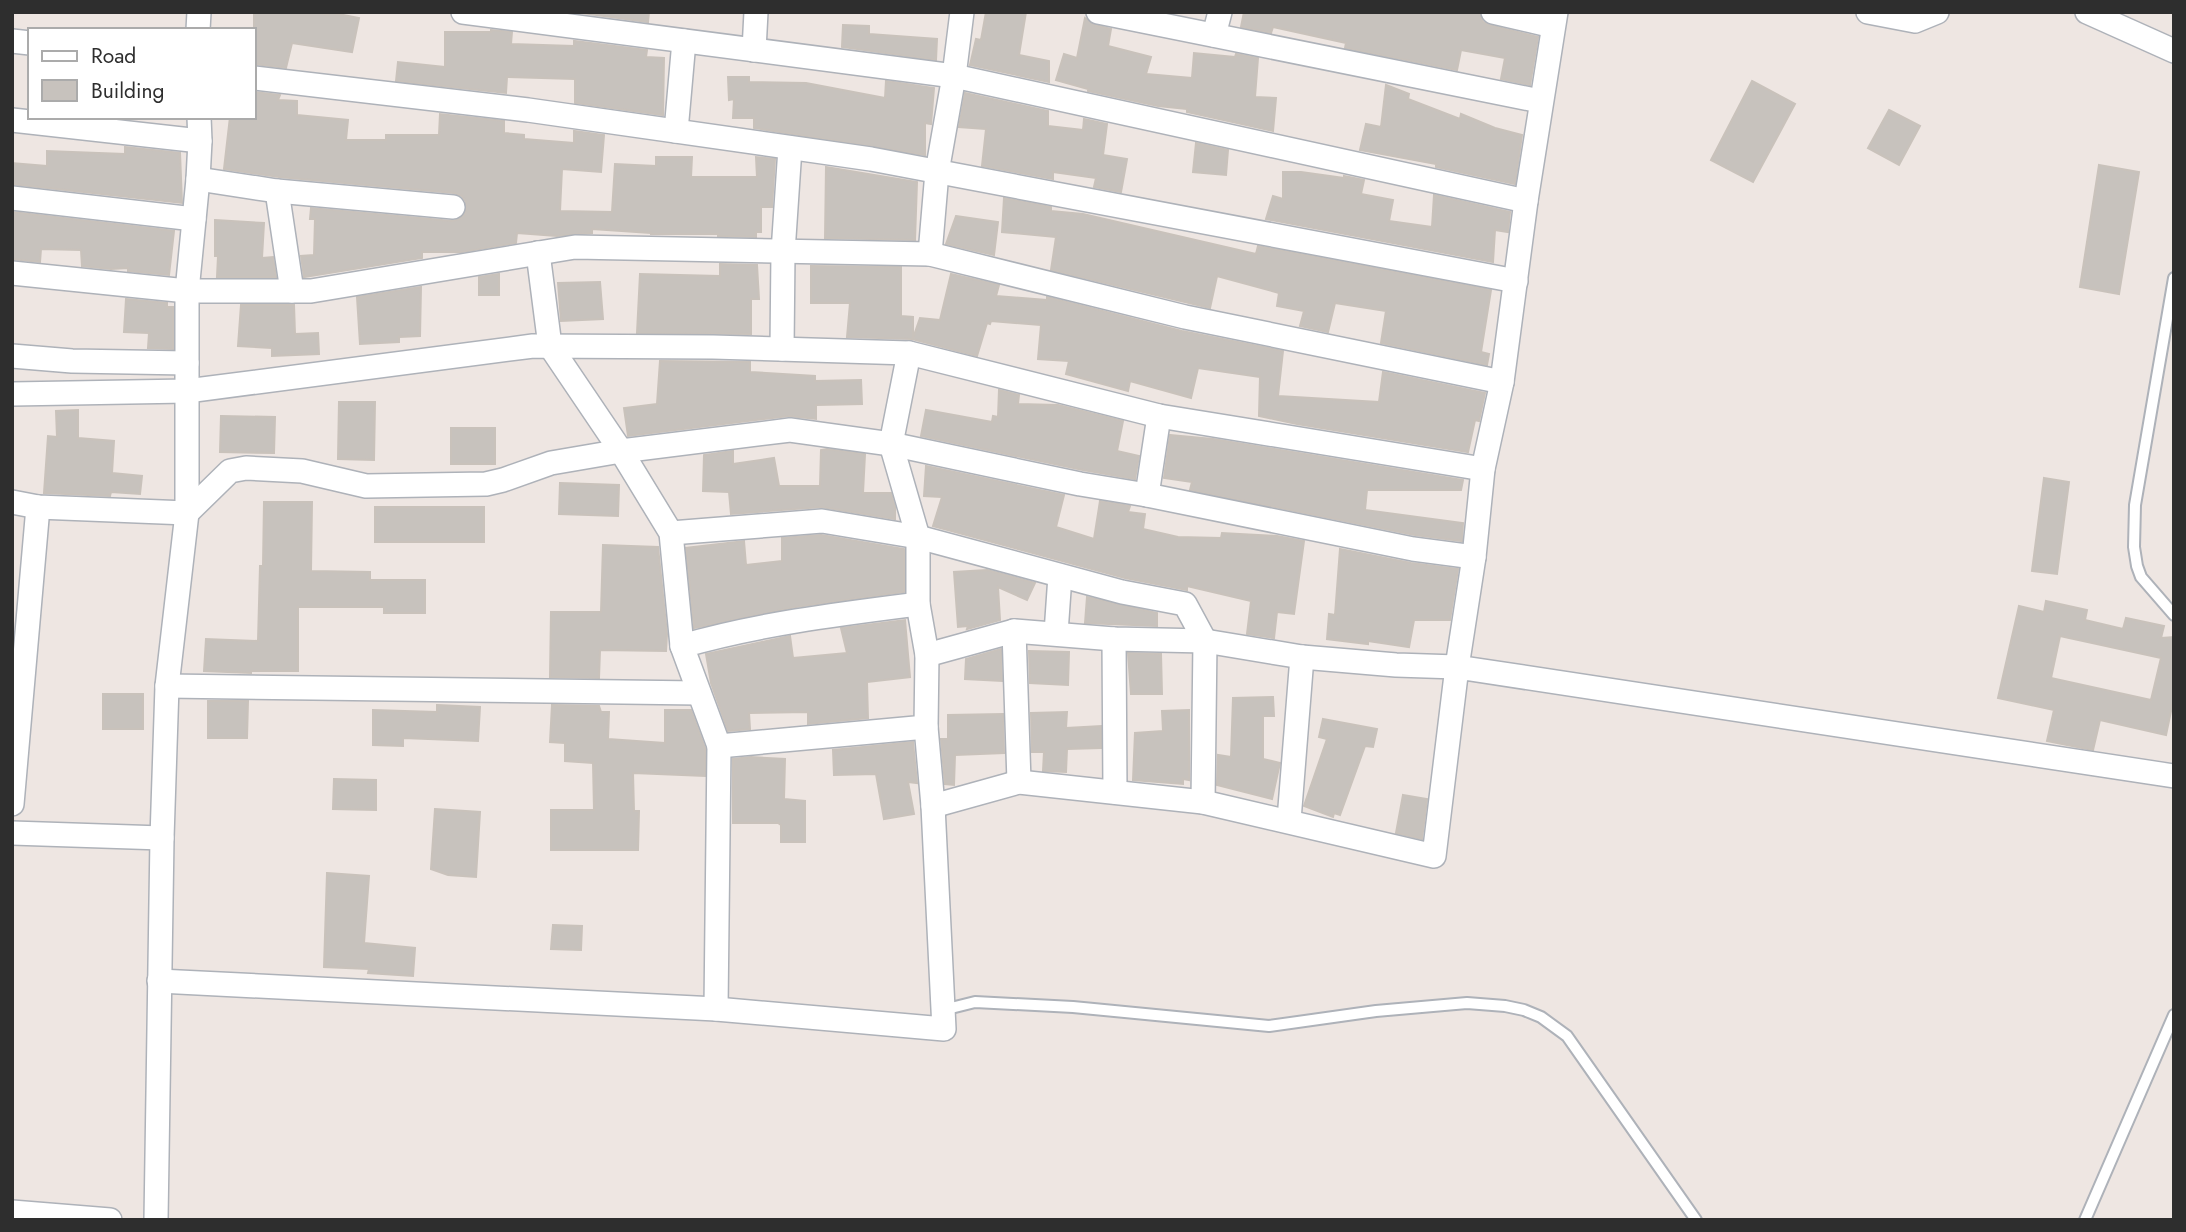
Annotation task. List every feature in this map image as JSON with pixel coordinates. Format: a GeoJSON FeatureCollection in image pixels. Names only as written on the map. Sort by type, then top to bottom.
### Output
{"type":"FeatureCollection","features":[{"type":"Feature","properties":{"kind":"street"},"geometry":{"type":"LineString","coordinates":[[463,12],[954,76],[1525,201]]}},
{"type":"Feature","properties":{"kind":"street"},"geometry":{"type":"LineString","coordinates":[[754,50],[756,12]]}},
{"type":"Feature","properties":{"kind":"street"},"geometry":{"type":"LineString","coordinates":[[930,254],[937,172],[954,76],[961,12]]}},
{"type":"Feature","properties":{"kind":"street"},"geometry":{"type":"LineString","coordinates":[[1098,12],[1540,101]]}},
{"type":"Feature","properties":{"kind":"street"},"geometry":{"type":"LineString","coordinates":[[1214,35],[1220,12]]}},
{"type":"Feature","properties":{"kind":"street"},"geometry":{"type":"LineString","coordinates":[[933,806],[1019,782],[1203,802],[1434,856],[1457,667],[1474,558],[1483,469],[1502,382],[1525,201],[1555,19],[1493,12]]}},
{"type":"Feature","properties":{"kind":"street"},"geometry":{"type":"LineString","coordinates":[[1868,12],[1915,21],[1937,12]]}},
{"type":"Feature","properties":{"kind":"street"},"geometry":{"type":"LineString","coordinates":[[2087,12],[2174,51]]}},
{"type":"Feature","properties":{"kind":"street"},"geometry":{"type":"LineString","coordinates":[[676,131],[684,41]]}},
{"type":"Feature","properties":{"kind":"street"},"geometry":{"type":"LineString","coordinates":[[256,78],[528,110],[871,159],[1516,281]]}},
{"type":"Feature","properties":{"kind":"street"},"geometry":{"type":"LineString","coordinates":[[156,1220],[167,685],[187,513],[187,291],[198,179],[199,119]]}},
{"type":"Feature","properties":{"kind":"street"},"geometry":{"type":"LineString","coordinates":[[12,120],[200,141]]}},
{"type":"Feature","properties":{"kind":"street"},"geometry":{"type":"LineString","coordinates":[[782,349],[783,252],[790,148]]}},
{"type":"Feature","properties":{"kind":"street"},"geometry":{"type":"LineString","coordinates":[[198,179],[277,191],[453,208]]}},
{"type":"Feature","properties":{"kind":"street"},"geometry":{"type":"LineString","coordinates":[[277,191],[292,291]]}},
{"type":"Feature","properties":{"kind":"street"},"geometry":{"type":"LineString","coordinates":[[12,198],[194,219]]}},
{"type":"Feature","properties":{"kind":"street"},"geometry":{"type":"LineString","coordinates":[[12,273],[187,291],[311,291],[575,247],[930,254],[1185,317],[1502,382]]}},
{"type":"Feature","properties":{"kind":"street"},"geometry":{"type":"LineString","coordinates":[[538,253],[550,346],[621,451],[671,533],[682,646],[719,746],[716,1009]]}},
{"type":"Feature","properties":{"kind":"street"},"geometry":{"type":"LineString","coordinates":[[12,394],[187,391],[533,346],[909,353],[1159,416],[1483,469]]}},
{"type":"Feature","properties":{"kind":"street"},"geometry":{"type":"LineString","coordinates":[[159,981],[716,1009],[944,1029],[933,806],[926,727],[927,655],[918,604],[918,537],[891,444],[909,353]]}},
{"type":"Feature","properties":{"kind":"street"},"geometry":{"type":"LineString","coordinates":[[12,356],[72,361],[187,363]]}},
{"type":"Feature","properties":{"kind":"street"},"geometry":{"type":"LineString","coordinates":[[1147,495],[1159,416]]}},
{"type":"Feature","properties":{"kind":"street"},"geometry":{"type":"LineString","coordinates":[[12,502],[38,506],[187,513],[230,471],[246,468],[302,471],[366,486],[486,484],[539,466],[621,451],[790,430],[891,444],[1413,550],[1474,558]]}},
{"type":"Feature","properties":{"kind":"street"},"geometry":{"type":"LineString","coordinates":[[12,804],[38,506]]}},
{"type":"Feature","properties":{"kind":"street"},"geometry":{"type":"LineString","coordinates":[[671,533],[822,521],[918,537],[1060,576],[1185,604],[1205,640],[1203,802]]}},
{"type":"Feature","properties":{"kind":"street"},"geometry":{"type":"LineString","coordinates":[[1056,633],[1060,576]]}},
{"type":"Feature","properties":{"kind":"street"},"geometry":{"type":"LineString","coordinates":[[682,646],[709,638],[822,617],[918,604]]}},
{"type":"Feature","properties":{"kind":"street"},"geometry":{"type":"LineString","coordinates":[[927,655],[1014,631],[1114,639],[1205,640],[1302,657],[1396,666],[1457,667],[2174,776]]}},
{"type":"Feature","properties":{"kind":"street"},"geometry":{"type":"LineString","coordinates":[[1014,631],[1019,782]]}},
{"type":"Feature","properties":{"kind":"street"},"geometry":{"type":"LineString","coordinates":[[1114,639],[1115,792]]}},
{"type":"Feature","properties":{"kind":"street"},"geometry":{"type":"LineString","coordinates":[[1289,820],[1302,657]]}},
{"type":"Feature","properties":{"kind":"street"},"geometry":{"type":"LineString","coordinates":[[167,685],[699,693]]}},
{"type":"Feature","properties":{"kind":"street"},"geometry":{"type":"LineString","coordinates":[[719,746],[926,727]]}},
{"type":"Feature","properties":{"kind":"street"},"geometry":{"type":"LineString","coordinates":[[12,832],[162,838]]}},
{"type":"Feature","properties":{"kind":"street"},"geometry":{"type":"LineString","coordinates":[[12,1212],[110,1220]]}},
{"type":"Feature","properties":{"kind":"lane"},"geometry":{"type":"LineString","coordinates":[[2174,278],[2136,505],[2134,547],[2141,577],[2174,615]]}},
{"type":"Feature","properties":{"kind":"lane"},"geometry":{"type":"LineString","coordinates":[[943,1010],[975,1002],[1073,1007],[1269,1026],[1395,1009],[1467,1003],[1524,1010],[1541,1017],[1567,1036],[1696,1220]]}},
{"type":"Feature","properties":{"kind":"lane"},"geometry":{"type":"LineString","coordinates":[[2085,1220],[2174,1015]]}},
{"type":"Feature","properties":{"kind":"building"},"geometry":{"type":"Polygon","coordinates":[[[254,12],[316,12],[328,15],[328,12],[359,18],[352,52],[292,43],[286,68],[256,64],[254,12]]]}},
{"type":"Feature","properties":{"kind":"building"},"geometry":{"type":"Polygon","coordinates":[[[575,12],[649,12],[648,22],[575,12]]]}},
{"type":"Feature","properties":{"kind":"building"},"geometry":{"type":"Polygon","coordinates":[[[986,12],[1026,12],[1019,55],[1049,61],[1049,82],[970,65],[976,39],[981,40],[986,12]]]}},
{"type":"Feature","properties":{"kind":"building"},"geometry":{"type":"Polygon","coordinates":[[[1244,12],[1479,12],[1483,22],[1489,25],[1538,37],[1530,85],[1501,79],[1505,58],[1461,50],[1457,70],[1345,48],[1346,43],[1273,27],[1271,33],[1241,27],[1244,12]]]}},
{"type":"Feature","properties":{"kind":"building"},"geometry":{"type":"Polygon","coordinates":[[[1085,18],[1095,25],[1111,29],[1108,46],[1151,57],[1146,74],[1192,78],[1194,53],[1235,57],[1236,54],[1258,58],[1255,97],[1276,98],[1273,131],[1187,112],[1187,109],[1158,106],[1088,91],[1056,80],[1064,54],[1077,58],[1085,18]]]}},
{"type":"Feature","properties":{"kind":"building"},"geometry":{"type":"Polygon","coordinates":[[[843,25],[869,26],[869,34],[937,39],[936,60],[842,47],[843,25]]]}},
{"type":"Feature","properties":{"kind":"building"},"geometry":{"type":"Polygon","coordinates":[[[445,32],[512,32],[511,44],[574,46],[574,41],[647,50],[646,57],[664,58],[663,115],[575,103],[575,79],[507,77],[506,93],[396,81],[398,62],[445,67],[445,32]]]}},
{"type":"Feature","properties":{"kind":"building"},"geometry":{"type":"Polygon","coordinates":[[[728,77],[749,77],[749,82],[806,83],[885,98],[886,81],[934,88],[931,124],[925,123],[925,155],[754,128],[754,118],[733,118],[734,99],[729,100],[728,77]]]}},
{"type":"Feature","properties":{"kind":"building"},"geometry":{"type":"Polygon","coordinates":[[[1752,81],[1795,104],[1753,182],[1711,160],[1752,81]]]}},
{"type":"Feature","properties":{"kind":"building"},"geometry":{"type":"Polygon","coordinates":[[[1386,85],[1409,94],[1408,99],[1460,119],[1461,114],[1495,128],[1522,135],[1515,184],[1436,167],[1436,164],[1360,150],[1366,124],[1381,127],[1386,85]]]}},
{"type":"Feature","properties":{"kind":"building"},"geometry":{"type":"Polygon","coordinates":[[[256,92],[280,95],[278,100],[297,101],[297,115],[348,120],[346,140],[386,140],[386,135],[439,135],[440,114],[504,121],[504,133],[524,135],[524,139],[574,143],[574,131],[604,135],[601,172],[562,169],[560,211],[612,212],[615,164],[656,166],[656,157],[692,157],[691,177],[757,177],[756,157],[775,159],[772,207],[761,207],[761,232],[756,232],[756,237],[651,234],[592,229],[592,233],[557,236],[517,233],[516,243],[462,252],[422,252],[422,258],[304,277],[301,256],[314,255],[315,219],[310,219],[311,208],[452,221],[465,214],[466,202],[462,196],[454,193],[279,177],[224,169],[230,119],[256,119],[256,92]]]}},
{"type":"Feature","properties":{"kind":"building"},"geometry":{"type":"Polygon","coordinates":[[[965,93],[1048,111],[1048,126],[1083,130],[1084,119],[1107,124],[1103,155],[1127,159],[1121,192],[1094,187],[1096,178],[1053,172],[1053,179],[982,166],[986,129],[959,127],[965,93]]]}},
{"type":"Feature","properties":{"kind":"building"},"geometry":{"type":"Polygon","coordinates":[[[1889,110],[1920,126],[1899,165],[1868,148],[1889,110]]]}},
{"type":"Feature","properties":{"kind":"building"},"geometry":{"type":"Polygon","coordinates":[[[1196,143],[1228,150],[1226,175],[1193,172],[1196,143]]]}},
{"type":"Feature","properties":{"kind":"building"},"geometry":{"type":"Polygon","coordinates":[[[125,147],[180,153],[182,203],[12,184],[12,163],[47,166],[47,151],[125,154],[125,147]]]}},
{"type":"Feature","properties":{"kind":"building"},"geometry":{"type":"Polygon","coordinates":[[[2099,165],[2139,172],[2119,294],[2080,287],[2099,165]]]}},
{"type":"Feature","properties":{"kind":"building"},"geometry":{"type":"Polygon","coordinates":[[[826,167],[917,182],[915,240],[825,238],[826,167]]]}},
{"type":"Feature","properties":{"kind":"building"},"geometry":{"type":"Polygon","coordinates":[[[1283,172],[1364,180],[1361,194],[1393,200],[1389,221],[1432,227],[1434,195],[1510,212],[1508,232],[1495,230],[1493,262],[1266,219],[1273,196],[1283,199],[1283,172]]]}},
{"type":"Feature","properties":{"kind":"building"},"geometry":{"type":"Polygon","coordinates":[[[1004,198],[1051,207],[1051,211],[1083,214],[1256,254],[1258,246],[1491,290],[1481,352],[1489,354],[1487,365],[1381,343],[1386,311],[1335,303],[1328,332],[1300,326],[1304,311],[1277,306],[1279,293],[1217,276],[1210,308],[1051,270],[1056,237],[1002,232],[1004,198]]]}},
{"type":"Feature","properties":{"kind":"building"},"geometry":{"type":"Polygon","coordinates":[[[12,212],[174,231],[169,275],[128,271],[128,268],[82,266],[81,250],[41,249],[40,262],[12,259],[12,212]]]}},
{"type":"Feature","properties":{"kind":"building"},"geometry":{"type":"Polygon","coordinates":[[[956,216],[998,222],[994,255],[946,244],[956,216]]]}},
{"type":"Feature","properties":{"kind":"building"},"geometry":{"type":"Polygon","coordinates":[[[215,220],[264,223],[262,258],[273,257],[276,277],[217,277],[215,220]]]}},
{"type":"Feature","properties":{"kind":"building"},"geometry":{"type":"Polygon","coordinates":[[[720,264],[757,265],[759,299],[751,299],[751,334],[637,333],[640,274],[720,276],[720,264]]]}},
{"type":"Feature","properties":{"kind":"building"},"geometry":{"type":"Polygon","coordinates":[[[811,266],[901,267],[901,316],[913,317],[913,338],[920,318],[940,320],[951,274],[999,285],[996,296],[1047,300],[1047,297],[1182,331],[1283,351],[1278,396],[1379,402],[1383,372],[1485,393],[1479,421],[1475,420],[1468,452],[1297,424],[1259,416],[1260,377],[1198,368],[1191,398],[1130,381],[1128,391],[1066,374],[1069,361],[1038,359],[1041,325],[991,321],[990,324],[987,323],[977,356],[912,339],[847,337],[850,303],[811,303],[811,266]]]}},
{"type":"Feature","properties":{"kind":"building"},"geometry":{"type":"Polygon","coordinates":[[[499,274],[499,295],[479,295],[479,277],[499,274]]]}},
{"type":"Feature","properties":{"kind":"building"},"geometry":{"type":"Polygon","coordinates":[[[600,282],[603,319],[561,321],[558,283],[600,282]]]}},
{"type":"Feature","properties":{"kind":"building"},"geometry":{"type":"Polygon","coordinates":[[[421,287],[420,336],[399,337],[399,342],[360,344],[357,297],[421,287]]]}},
{"type":"Feature","properties":{"kind":"building"},"geometry":{"type":"Polygon","coordinates":[[[126,299],[167,303],[167,307],[173,307],[173,349],[148,348],[149,333],[124,332],[126,299]]]}},
{"type":"Feature","properties":{"kind":"building"},"geometry":{"type":"Polygon","coordinates":[[[241,305],[294,305],[295,334],[318,333],[319,354],[272,356],[272,348],[238,346],[241,305]]]}},
{"type":"Feature","properties":{"kind":"building"},"geometry":{"type":"Polygon","coordinates":[[[660,361],[750,362],[750,372],[815,376],[815,381],[861,380],[862,404],[816,405],[816,419],[789,416],[628,436],[624,408],[657,404],[660,361]]]}},
{"type":"Feature","properties":{"kind":"building"},"geometry":{"type":"Polygon","coordinates":[[[999,390],[1019,395],[1018,404],[1058,405],[1123,421],[1117,451],[1139,456],[1135,479],[921,436],[926,410],[992,422],[993,416],[998,417],[999,390]]]}},
{"type":"Feature","properties":{"kind":"building"},"geometry":{"type":"Polygon","coordinates":[[[339,402],[375,402],[374,460],[338,459],[339,402]]]}},
{"type":"Feature","properties":{"kind":"building"},"geometry":{"type":"Polygon","coordinates":[[[78,410],[78,438],[114,441],[112,473],[142,476],[140,494],[111,492],[110,496],[44,493],[48,436],[57,437],[56,411],[78,410]]]}},
{"type":"Feature","properties":{"kind":"building"},"geometry":{"type":"Polygon","coordinates":[[[221,416],[275,417],[274,453],[220,452],[221,416]]]}},
{"type":"Feature","properties":{"kind":"building"},"geometry":{"type":"Polygon","coordinates":[[[451,428],[495,428],[495,464],[451,464],[451,428]]]}},
{"type":"Feature","properties":{"kind":"building"},"geometry":{"type":"Polygon","coordinates":[[[1170,435],[1213,439],[1463,480],[1461,490],[1367,490],[1365,510],[1463,523],[1462,541],[1415,535],[1190,490],[1192,482],[1164,478],[1170,435]]]}},
{"type":"Feature","properties":{"kind":"building"},"geometry":{"type":"Polygon","coordinates":[[[821,450],[865,454],[863,493],[891,493],[895,519],[821,507],[731,514],[729,492],[703,491],[704,455],[733,451],[733,464],[774,458],[779,486],[820,486],[821,450]]]}},
{"type":"Feature","properties":{"kind":"building"},"geometry":{"type":"Polygon","coordinates":[[[926,466],[1064,495],[1056,527],[1094,539],[1100,501],[1130,506],[1128,512],[1145,514],[1143,529],[1178,537],[1221,538],[1222,533],[1277,536],[1304,541],[1294,614],[1277,612],[1274,638],[1247,634],[1251,601],[1187,586],[1187,590],[1125,578],[933,526],[942,497],[924,496],[926,466]]]}},
{"type":"Feature","properties":{"kind":"building"},"geometry":{"type":"Polygon","coordinates":[[[2044,478],[2069,482],[2057,574],[2032,571],[2044,478]]]}},
{"type":"Feature","properties":{"kind":"building"},"geometry":{"type":"Polygon","coordinates":[[[560,483],[619,485],[618,516],[559,514],[560,483]]]}},
{"type":"Feature","properties":{"kind":"building"},"geometry":{"type":"Polygon","coordinates":[[[264,502],[312,502],[311,571],[370,572],[370,580],[425,580],[425,613],[384,613],[384,607],[298,607],[298,671],[204,671],[206,639],[258,641],[264,502]]]}},
{"type":"Feature","properties":{"kind":"building"},"geometry":{"type":"Polygon","coordinates":[[[375,507],[484,507],[484,542],[375,542],[375,507]]]}},
{"type":"Feature","properties":{"kind":"building"},"geometry":{"type":"Polygon","coordinates":[[[821,535],[904,549],[904,592],[796,607],[694,628],[686,548],[744,541],[746,565],[782,561],[782,538],[821,535]]]}},
{"type":"Feature","properties":{"kind":"building"},"geometry":{"type":"Polygon","coordinates":[[[603,545],[658,547],[667,634],[666,651],[600,650],[599,678],[550,677],[551,612],[601,612],[603,545]]]}},
{"type":"Feature","properties":{"kind":"building"},"geometry":{"type":"Polygon","coordinates":[[[1340,549],[1458,569],[1450,620],[1414,620],[1409,647],[1327,639],[1329,614],[1335,615],[1340,549]]]}},
{"type":"Feature","properties":{"kind":"building"},"geometry":{"type":"Polygon","coordinates":[[[987,570],[1035,583],[1027,600],[998,587],[1000,620],[967,629],[968,626],[958,627],[954,572],[987,570]]]}},
{"type":"Feature","properties":{"kind":"building"},"geometry":{"type":"Polygon","coordinates":[[[1087,597],[1157,613],[1157,626],[1085,623],[1087,597]]]}},
{"type":"Feature","properties":{"kind":"building"},"geometry":{"type":"Polygon","coordinates":[[[2046,601],[2087,610],[2085,620],[2123,629],[2126,618],[2164,626],[2161,638],[2174,637],[2174,697],[2166,735],[2100,720],[2093,750],[2047,741],[2054,710],[1998,698],[2019,606],[2044,612],[2046,601]],[[2060,636],[2051,678],[2151,700],[2161,658],[2060,636]]]}},
{"type":"Feature","properties":{"kind":"building"},"geometry":{"type":"Polygon","coordinates":[[[905,620],[910,677],[867,682],[868,718],[808,724],[808,712],[749,713],[750,729],[728,731],[711,683],[706,654],[790,636],[793,658],[847,653],[841,628],[905,620]]]}},
{"type":"Feature","properties":{"kind":"building"},"geometry":{"type":"Polygon","coordinates":[[[1001,649],[1002,681],[965,679],[966,659],[1001,649]]]}},
{"type":"Feature","properties":{"kind":"building"},"geometry":{"type":"Polygon","coordinates":[[[1029,651],[1069,652],[1068,685],[1030,683],[1029,651]]]}},
{"type":"Feature","properties":{"kind":"building"},"geometry":{"type":"Polygon","coordinates":[[[1128,653],[1161,654],[1162,694],[1131,694],[1128,653]]]}},
{"type":"Feature","properties":{"kind":"building"},"geometry":{"type":"Polygon","coordinates":[[[103,694],[143,694],[143,729],[103,729],[103,694]]]}},
{"type":"Feature","properties":{"kind":"building"},"geometry":{"type":"Polygon","coordinates":[[[1273,697],[1274,716],[1263,716],[1263,759],[1280,763],[1272,799],[1217,785],[1218,755],[1231,757],[1233,698],[1273,697]]]}},
{"type":"Feature","properties":{"kind":"building"},"geometry":{"type":"Polygon","coordinates":[[[208,701],[248,701],[247,738],[208,738],[208,701]]]}},
{"type":"Feature","properties":{"kind":"building"},"geometry":{"type":"Polygon","coordinates":[[[437,705],[480,707],[478,741],[403,738],[403,746],[373,745],[373,710],[437,712],[437,705]]]}},
{"type":"Feature","properties":{"kind":"building"},"geometry":{"type":"Polygon","coordinates":[[[552,705],[599,706],[601,712],[609,712],[608,739],[665,743],[665,710],[691,710],[705,748],[705,776],[633,773],[634,811],[639,811],[638,850],[551,850],[551,810],[594,810],[593,763],[565,761],[565,743],[550,742],[552,705]]]}},
{"type":"Feature","properties":{"kind":"building"},"geometry":{"type":"Polygon","coordinates":[[[1189,710],[1189,780],[1183,779],[1183,784],[1133,780],[1135,733],[1163,731],[1162,711],[1189,710]]]}},
{"type":"Feature","properties":{"kind":"building"},"geometry":{"type":"Polygon","coordinates":[[[1067,712],[1066,728],[1101,726],[1101,748],[1067,749],[1066,772],[1043,771],[1044,752],[1032,752],[1031,713],[1067,712]]]}},
{"type":"Feature","properties":{"kind":"building"},"geometry":{"type":"Polygon","coordinates":[[[1003,714],[1004,753],[955,755],[954,785],[945,784],[941,739],[948,739],[948,715],[1003,714]]]}},
{"type":"Feature","properties":{"kind":"building"},"geometry":{"type":"Polygon","coordinates":[[[1323,719],[1377,729],[1373,747],[1365,746],[1340,815],[1334,813],[1333,817],[1304,806],[1327,739],[1319,737],[1323,719]]]}},
{"type":"Feature","properties":{"kind":"building"},"geometry":{"type":"Polygon","coordinates":[[[913,742],[917,783],[908,782],[914,814],[884,819],[876,774],[834,775],[833,750],[913,742]]]}},
{"type":"Feature","properties":{"kind":"building"},"geometry":{"type":"Polygon","coordinates":[[[733,759],[785,759],[784,799],[805,801],[805,842],[781,842],[781,825],[778,823],[733,823],[733,759]]]}},
{"type":"Feature","properties":{"kind":"building"},"geometry":{"type":"Polygon","coordinates":[[[334,779],[376,780],[376,810],[333,809],[334,779]]]}},
{"type":"Feature","properties":{"kind":"building"},"geometry":{"type":"Polygon","coordinates":[[[1403,795],[1427,799],[1422,839],[1396,833],[1403,795]]]}},
{"type":"Feature","properties":{"kind":"building"},"geometry":{"type":"Polygon","coordinates":[[[435,809],[480,812],[476,877],[448,875],[431,869],[435,809]]]}},
{"type":"Feature","properties":{"kind":"building"},"geometry":{"type":"Polygon","coordinates":[[[327,873],[369,876],[364,943],[415,948],[413,976],[368,973],[369,969],[324,967],[327,873]]]}},
{"type":"Feature","properties":{"kind":"building"},"geometry":{"type":"Polygon","coordinates":[[[553,925],[582,926],[581,950],[551,949],[553,925]]]}}]}
